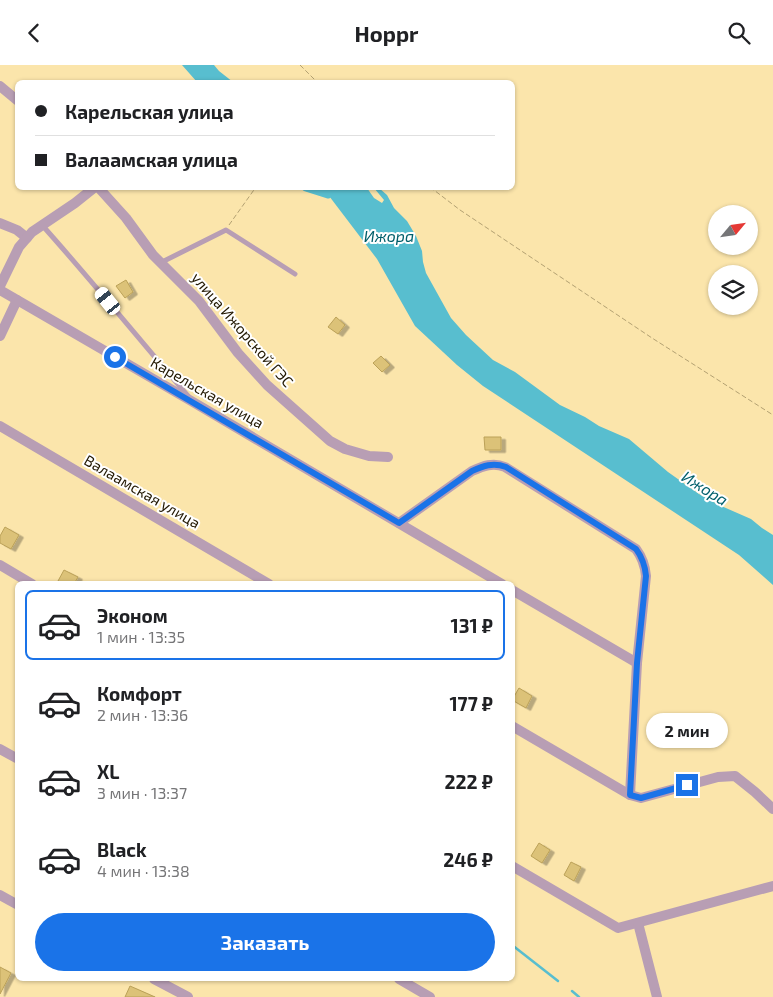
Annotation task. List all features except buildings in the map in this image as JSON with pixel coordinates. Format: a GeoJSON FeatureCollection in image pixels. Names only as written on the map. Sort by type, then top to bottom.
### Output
{"type":"FeatureCollection","features":[{"type":"Feature","properties":{"kind":"street"},"geometry":{"type":"LineString","coordinates":[[1,88],[15,99]]}},
{"type":"Feature","properties":{"kind":"street"},"geometry":{"type":"LineString","coordinates":[[0,286],[19,247],[32,232],[75,203],[90,190]]}},
{"type":"Feature","properties":{"kind":"street","name":"улица Ижорской ГЭС"},"geometry":{"type":"LineString","coordinates":[[101,190],[126,218],[153,255],[199,301],[238,353],[267,385],[330,441],[345,449],[370,456],[388,457]]}},
{"type":"Feature","properties":{"kind":"street"},"geometry":{"type":"LineString","coordinates":[[0,223],[17,230],[27,238]]}},
{"type":"Feature","properties":{"kind":"street","name":"Карельская улица"},"geometry":{"type":"LineString","coordinates":[[0,290],[193,401],[497,581]]}},
{"type":"Feature","properties":{"kind":"street"},"geometry":{"type":"LineString","coordinates":[[0,336],[17,300]]}},
{"type":"Feature","properties":{"kind":"street","name":"Валаамская улица"},"geometry":{"type":"LineString","coordinates":[[0,426],[264,581]]}},
{"type":"Feature","properties":{"kind":"street"},"geometry":{"type":"LineString","coordinates":[[399,523],[472,471],[483,466],[498,464],[506,467],[636,549],[642,557],[646,576],[637,663],[630,795]]}},
{"type":"Feature","properties":{"kind":"street"},"geometry":{"type":"LineString","coordinates":[[0,565],[27,581]]}},
{"type":"Feature","properties":{"kind":"street"},"geometry":{"type":"LineString","coordinates":[[515,592],[637,663]]}},
{"type":"Feature","properties":{"kind":"street"},"geometry":{"type":"LineString","coordinates":[[515,728],[630,795],[641,798],[718,777],[735,776],[756,792],[773,809]]}},
{"type":"Feature","properties":{"kind":"street"},"geometry":{"type":"LineString","coordinates":[[0,749],[15,757]]}},
{"type":"Feature","properties":{"kind":"street"},"geometry":{"type":"LineString","coordinates":[[515,868],[618,928],[773,886]]}},
{"type":"Feature","properties":{"kind":"street"},"geometry":{"type":"LineString","coordinates":[[0,895],[15,903]]}},
{"type":"Feature","properties":{"kind":"street"},"geometry":{"type":"LineString","coordinates":[[638,923],[657,997]]}},
{"type":"Feature","properties":{"kind":"street"},"geometry":{"type":"LineString","coordinates":[[158,981],[188,997]]}},
{"type":"Feature","properties":{"kind":"street"},"geometry":{"type":"LineString","coordinates":[[402,981],[430,997]]}},
{"type":"Feature","properties":{"kind":"lane"},"geometry":{"type":"LineString","coordinates":[[42,225],[193,401]]}},
{"type":"Feature","properties":{"kind":"lane"},"geometry":{"type":"LineString","coordinates":[[161,263],[226,230],[295,274]]}},
{"type":"Feature","properties":{"kind":"path"},"geometry":{"type":"LineString","coordinates":[[300,65],[315,80]]}},
{"type":"Feature","properties":{"kind":"path"},"geometry":{"type":"LineString","coordinates":[[226,230],[254,190]]}},
{"type":"Feature","properties":{"kind":"path"},"geometry":{"type":"LineString","coordinates":[[434,190],[460,210],[652,338],[773,415]]}},
{"type":"Feature","properties":{"kind":"water"},"geometry":{"type":"Polygon","coordinates":[[[182,65],[214,65],[230,80],[195,80],[182,65]]]}},
{"type":"Feature","properties":{"kind":"water","name":"Ижора"},"geometry":{"type":"Polygon","coordinates":[[[325,190],[368,190],[374,198],[382,203],[384,200],[376,190],[381,190],[387,195],[394,208],[407,221],[416,236],[422,251],[426,273],[451,318],[466,335],[493,360],[515,372],[560,405],[599,426],[629,439],[668,472],[699,494],[751,519],[773,535],[773,585],[739,555],[483,386],[457,365],[415,326],[377,259],[325,190]]]}},
{"type":"Feature","properties":{"kind":"waterway"},"geometry":{"type":"LineString","coordinates":[[315,190],[328,194]]}},
{"type":"Feature","properties":{"kind":"waterway"},"geometry":{"type":"LineString","coordinates":[[515,947],[558,981]]}},
{"type":"Feature","properties":{"kind":"waterway"},"geometry":{"type":"LineString","coordinates":[[572,991],[579,997]]}},
{"type":"Feature","properties":{"kind":"route"},"geometry":{"type":"LineString","coordinates":[[115,357],[399,523],[472,471],[483,466],[498,464],[506,467],[636,549],[642,557],[646,576],[637,663],[630,795],[641,798],[687,785]]}}]}
